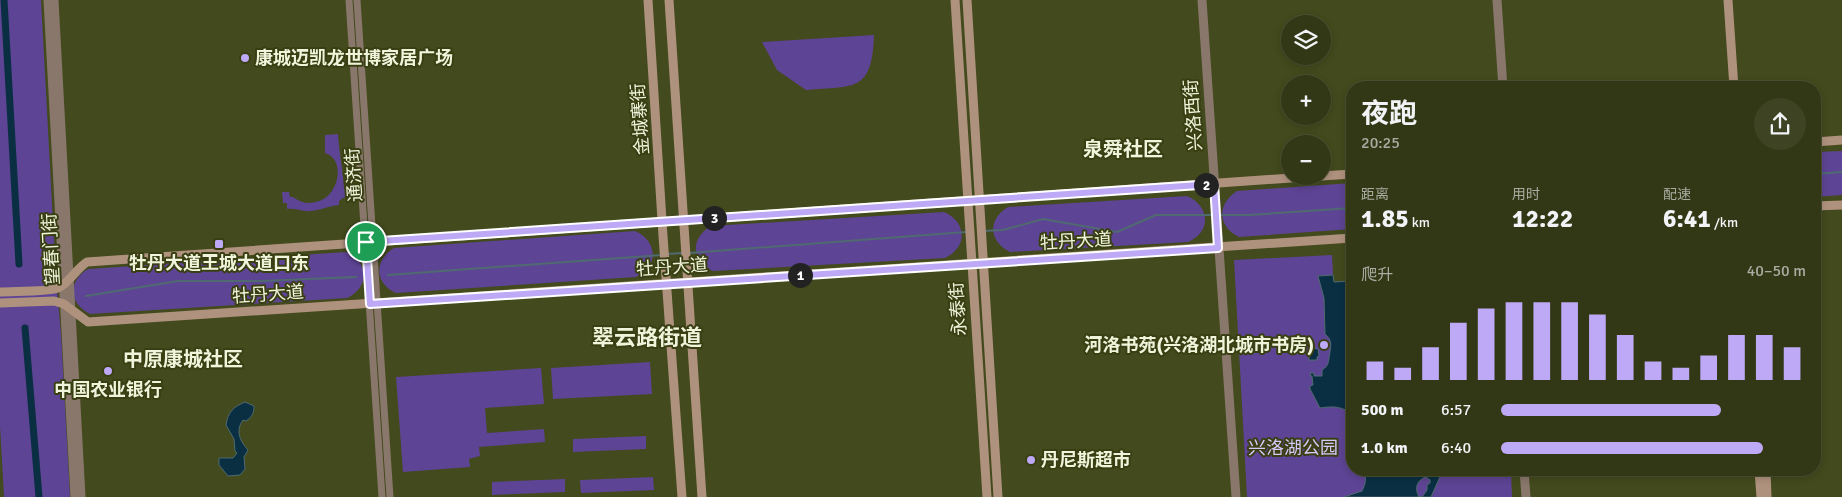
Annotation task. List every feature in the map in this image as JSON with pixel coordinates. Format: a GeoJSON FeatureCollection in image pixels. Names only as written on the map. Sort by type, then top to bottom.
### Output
{"type":"FeatureCollection","features":[{"type":"Feature","properties":{"kind":"main road","name":"金城寨街"},"geometry":{"type":"LineString","coordinates":[[648,0],[666,284]]}},
{"type":"Feature","properties":{"kind":"main road","name":"金城寨街"},"geometry":{"type":"LineString","coordinates":[[669,0],[687,282]]}},
{"type":"Feature","properties":{"kind":"main road","name":"永泰街"},"geometry":{"type":"LineString","coordinates":[[955,0],[987,497]]}},
{"type":"Feature","properties":{"kind":"main road","name":"永泰街"},"geometry":{"type":"LineString","coordinates":[[967,0],[998,497]]}},
{"type":"Feature","properties":{"kind":"main road"},"geometry":{"type":"LineString","coordinates":[[1728,0],[1734,81]]}},
{"type":"Feature","properties":{"kind":"main road"},"geometry":{"type":"LineString","coordinates":[[1734,0],[1740,81]]}},
{"type":"Feature","properties":{"kind":"main road"},"geometry":{"type":"LineString","coordinates":[[1821,142],[1842,140]]}},
{"type":"Feature","properties":{"kind":"main road"},"geometry":{"type":"LineString","coordinates":[[1331,175],[1346,174]]}},
{"type":"Feature","properties":{"kind":"main road"},"geometry":{"type":"LineString","coordinates":[[0,292],[57,289],[79,267],[87,262],[1281,179]]}},
{"type":"Feature","properties":{"kind":"main road"},"geometry":{"type":"LineString","coordinates":[[1821,206],[1842,205]]}},
{"type":"Feature","properties":{"kind":"main road","name":"牡丹大道"},"geometry":{"type":"LineString","coordinates":[[0,303],[54,301],[67,306],[88,322],[1346,238]]}},
{"type":"Feature","properties":{"kind":"main road"},"geometry":{"type":"LineString","coordinates":[[687,282],[702,497]]}},
{"type":"Feature","properties":{"kind":"main road"},"geometry":{"type":"LineString","coordinates":[[666,284],[682,497]]}},
{"type":"Feature","properties":{"kind":"main road"},"geometry":{"type":"LineString","coordinates":[[1759,476],[1761,497]]}},
{"type":"Feature","properties":{"kind":"main road"},"geometry":{"type":"LineString","coordinates":[[1766,476],[1767,497]]}},
{"type":"Feature","properties":{"kind":"street","name":"望春门街"},"geometry":{"type":"LineString","coordinates":[[48,0],[66,282]]}},
{"type":"Feature","properties":{"kind":"street","name":"望春门街"},"geometry":{"type":"LineString","coordinates":[[54,0],[75,497]]}},
{"type":"Feature","properties":{"kind":"street","name":"通济街"},"geometry":{"type":"LineString","coordinates":[[349,0],[370,242]]}},
{"type":"Feature","properties":{"kind":"street","name":"通济街"},"geometry":{"type":"LineString","coordinates":[[357,0],[382,497]]}},
{"type":"Feature","properties":{"kind":"street","name":"兴洛西街"},"geometry":{"type":"LineString","coordinates":[[1196,0],[1212,184]]}},
{"type":"Feature","properties":{"kind":"street","name":"兴洛西街"},"geometry":{"type":"LineString","coordinates":[[1202,0],[1230,497]]}},
{"type":"Feature","properties":{"kind":"street"},"geometry":{"type":"LineString","coordinates":[[1492,0],[1498,81]]}},
{"type":"Feature","properties":{"kind":"street"},"geometry":{"type":"LineString","coordinates":[[1497,0],[1503,81]]}},
{"type":"Feature","properties":{"kind":"street","name":"兴洛西街"},"geometry":{"type":"LineString","coordinates":[[1215,248],[1236,497]]}},
{"type":"Feature","properties":{"kind":"street","name":"通济街"},"geometry":{"type":"LineString","coordinates":[[373,303],[390,497]]}},
{"type":"Feature","properties":{"kind":"street","name":"望春门街"},"geometry":{"type":"LineString","coordinates":[[67,306],[81,497]]}},
{"type":"Feature","properties":{"kind":"street"},"geometry":{"type":"LineString","coordinates":[[1524,476],[1526,497]]}},
{"type":"Feature","properties":{"kind":"street"},"geometry":{"type":"LineString","coordinates":[[1530,476],[1532,497]]}},
{"type":"Feature","properties":{"kind":"green space"},"geometry":{"type":"Polygon","coordinates":[[[0,0],[41,0],[70,497],[4,497],[0,426],[0,0]]]}},
{"type":"Feature","properties":{"kind":"green space"},"geometry":{"type":"Polygon","coordinates":[[[874,35],[873,54],[869,67],[865,76],[858,82],[837,88],[806,90],[777,70],[762,42],[874,35]]]}},
{"type":"Feature","properties":{"kind":"green space"},"geometry":{"type":"Polygon","coordinates":[[[338,134],[344,189],[347,189],[346,196],[339,201],[339,205],[318,210],[287,209],[287,203],[283,203],[282,192],[289,192],[290,197],[310,203],[319,201],[331,192],[335,185],[338,169],[332,157],[325,153],[325,135],[338,134]]]}},
{"type":"Feature","properties":{"kind":"green space"},"geometry":{"type":"Polygon","coordinates":[[[1842,151],[1842,195],[1821,197],[1821,152],[1842,151]]]}},
{"type":"Feature","properties":{"kind":"green space"},"geometry":{"type":"Polygon","coordinates":[[[1346,183],[1346,229],[1239,237],[1223,221],[1223,208],[1230,196],[1237,191],[1346,183]]]}},
{"type":"Feature","properties":{"kind":"green space"},"geometry":{"type":"Polygon","coordinates":[[[1187,196],[1195,200],[1200,206],[1204,212],[1205,219],[1201,232],[1196,238],[1188,242],[1010,252],[994,236],[994,224],[1001,212],[1008,207],[1187,196]]]}},
{"type":"Feature","properties":{"kind":"green space"},"geometry":{"type":"Polygon","coordinates":[[[944,212],[952,216],[957,222],[962,235],[958,248],[945,258],[713,271],[706,267],[697,256],[696,249],[699,237],[711,226],[944,212]]]}},
{"type":"Feature","properties":{"kind":"green space"},"geometry":{"type":"Polygon","coordinates":[[[635,231],[643,235],[648,241],[653,254],[649,267],[644,273],[636,277],[396,293],[389,289],[380,278],[380,265],[387,253],[394,248],[635,231]]]}},
{"type":"Feature","properties":{"kind":"green space"},"geometry":{"type":"Polygon","coordinates":[[[346,252],[354,256],[359,262],[364,275],[360,288],[347,298],[90,314],[78,304],[73,292],[77,280],[88,269],[346,252]]]}},
{"type":"Feature","properties":{"kind":"green space","name":"兴洛湖公园"},"geometry":{"type":"Polygon","coordinates":[[[1332,255],[1333,275],[1318,276],[1324,297],[1325,333],[1331,341],[1330,363],[1322,376],[1312,376],[1313,385],[1310,388],[1320,407],[1338,407],[1346,411],[1346,476],[1364,476],[1362,491],[1344,497],[1247,497],[1234,260],[1332,255]]]}},
{"type":"Feature","properties":{"kind":"green space"},"geometry":{"type":"Polygon","coordinates":[[[650,362],[652,394],[553,399],[551,368],[650,362]]]}},
{"type":"Feature","properties":{"kind":"green space"},"geometry":{"type":"Polygon","coordinates":[[[541,368],[544,404],[485,408],[487,433],[544,429],[545,442],[479,447],[480,456],[469,459],[470,467],[403,472],[396,377],[541,368]]]}},
{"type":"Feature","properties":{"kind":"green space"},"geometry":{"type":"Polygon","coordinates":[[[646,436],[646,449],[573,452],[573,439],[646,436]]]}},
{"type":"Feature","properties":{"kind":"green space"},"geometry":{"type":"Polygon","coordinates":[[[1440,476],[1511,476],[1512,497],[1431,497],[1440,476]]]}},
{"type":"Feature","properties":{"kind":"green space"},"geometry":{"type":"Polygon","coordinates":[[[653,477],[654,490],[581,493],[580,480],[653,477]]]}},
{"type":"Feature","properties":{"kind":"green space"},"geometry":{"type":"Polygon","coordinates":[[[1426,477],[1430,480],[1429,486],[1424,496],[1419,497],[1417,485],[1420,480],[1426,477]]]}},
{"type":"Feature","properties":{"kind":"green space"},"geometry":{"type":"Polygon","coordinates":[[[565,479],[565,492],[492,495],[492,482],[565,479]]]}},
{"type":"Feature","properties":{"kind":"water"},"geometry":{"type":"Polygon","coordinates":[[[1333,275],[1334,282],[1346,281],[1346,411],[1338,407],[1320,408],[1310,389],[1310,386],[1313,385],[1310,373],[1314,373],[1314,376],[1322,376],[1322,370],[1328,362],[1331,347],[1330,340],[1325,334],[1324,298],[1318,276],[1333,275]]]}},
{"type":"Feature","properties":{"kind":"water"},"geometry":{"type":"Polygon","coordinates":[[[1312,348],[1318,349],[1319,356],[1317,360],[1309,360],[1309,350],[1312,350],[1312,348]]]}},
{"type":"Feature","properties":{"kind":"water"},"geometry":{"type":"Polygon","coordinates":[[[245,402],[254,406],[251,416],[246,421],[243,420],[239,428],[241,439],[248,450],[244,457],[245,469],[240,475],[228,476],[219,465],[219,458],[233,458],[237,453],[235,451],[234,439],[226,425],[227,420],[230,413],[237,406],[245,402]]]}},
{"type":"Feature","properties":{"kind":"water"},"geometry":{"type":"Polygon","coordinates":[[[1365,476],[1440,476],[1431,497],[1422,497],[1427,490],[1427,485],[1430,483],[1430,480],[1426,477],[1420,480],[1417,485],[1419,497],[1344,497],[1362,491],[1365,476]]]}},
{"type":"Feature","properties":{"kind":"waterway"},"geometry":{"type":"LineString","coordinates":[[4,0],[19,264]]}},
{"type":"Feature","properties":{"kind":"waterway"},"geometry":{"type":"LineString","coordinates":[[1821,174],[1842,172]]}},
{"type":"Feature","properties":{"kind":"waterway"},"geometry":{"type":"LineString","coordinates":[[1220,215],[1249,215],[1346,208]]}},
{"type":"Feature","properties":{"kind":"waterway"},"geometry":{"type":"LineString","coordinates":[[983,231],[1003,230],[1043,219],[1117,232],[1156,215],[1215,215]]}},
{"type":"Feature","properties":{"kind":"waterway"},"geometry":{"type":"LineString","coordinates":[[689,253],[966,232]]}},
{"type":"Feature","properties":{"kind":"waterway"},"geometry":{"type":"LineString","coordinates":[[667,254],[682,253]]}},
{"type":"Feature","properties":{"kind":"waterway"},"geometry":{"type":"LineString","coordinates":[[388,275],[662,255]]}},
{"type":"Feature","properties":{"kind":"waterway"},"geometry":{"type":"LineString","coordinates":[[86,296],[178,281],[260,281],[356,277]]}},
{"type":"Feature","properties":{"kind":"waterway"},"geometry":{"type":"LineString","coordinates":[[25,328],[39,497]]}},
{"type":"Feature","properties":{"kind":"place","name":"康城迈凯龙世博家居广场"},"geometry":{"type":"Point","coordinates":[245,58]}},
{"type":"Feature","properties":{"kind":"place","name":"牡丹大道王城大道口东"},"geometry":{"type":"Point","coordinates":[219,244]}},
{"type":"Feature","properties":{"kind":"place","name":"河洛书苑(兴洛湖北城市书房)"},"geometry":{"type":"Point","coordinates":[1324,345]}},
{"type":"Feature","properties":{"kind":"place","name":"中国农业银行"},"geometry":{"type":"Point","coordinates":[108,371]}},
{"type":"Feature","properties":{"kind":"place","name":"丹尼斯超市"},"geometry":{"type":"Point","coordinates":[1031,460]}},
{"type":"Feature","properties":{"kind":"district","name":"泉舜社区"},"geometry":{"type":"Point","coordinates":[1123,149]}},
{"type":"Feature","properties":{"kind":"district","name":"翠云路街道"},"geometry":{"type":"Point","coordinates":[647,337]}},
{"type":"Feature","properties":{"kind":"district","name":"中原康城社区"},"geometry":{"type":"Point","coordinates":[183,359]}},
{"type":"Feature","properties":{"kind":"route"},"geometry":{"type":"LineString","coordinates":[[1214,184],[1218,248],[370,304],[366,242],[1214,184]]}}]}
